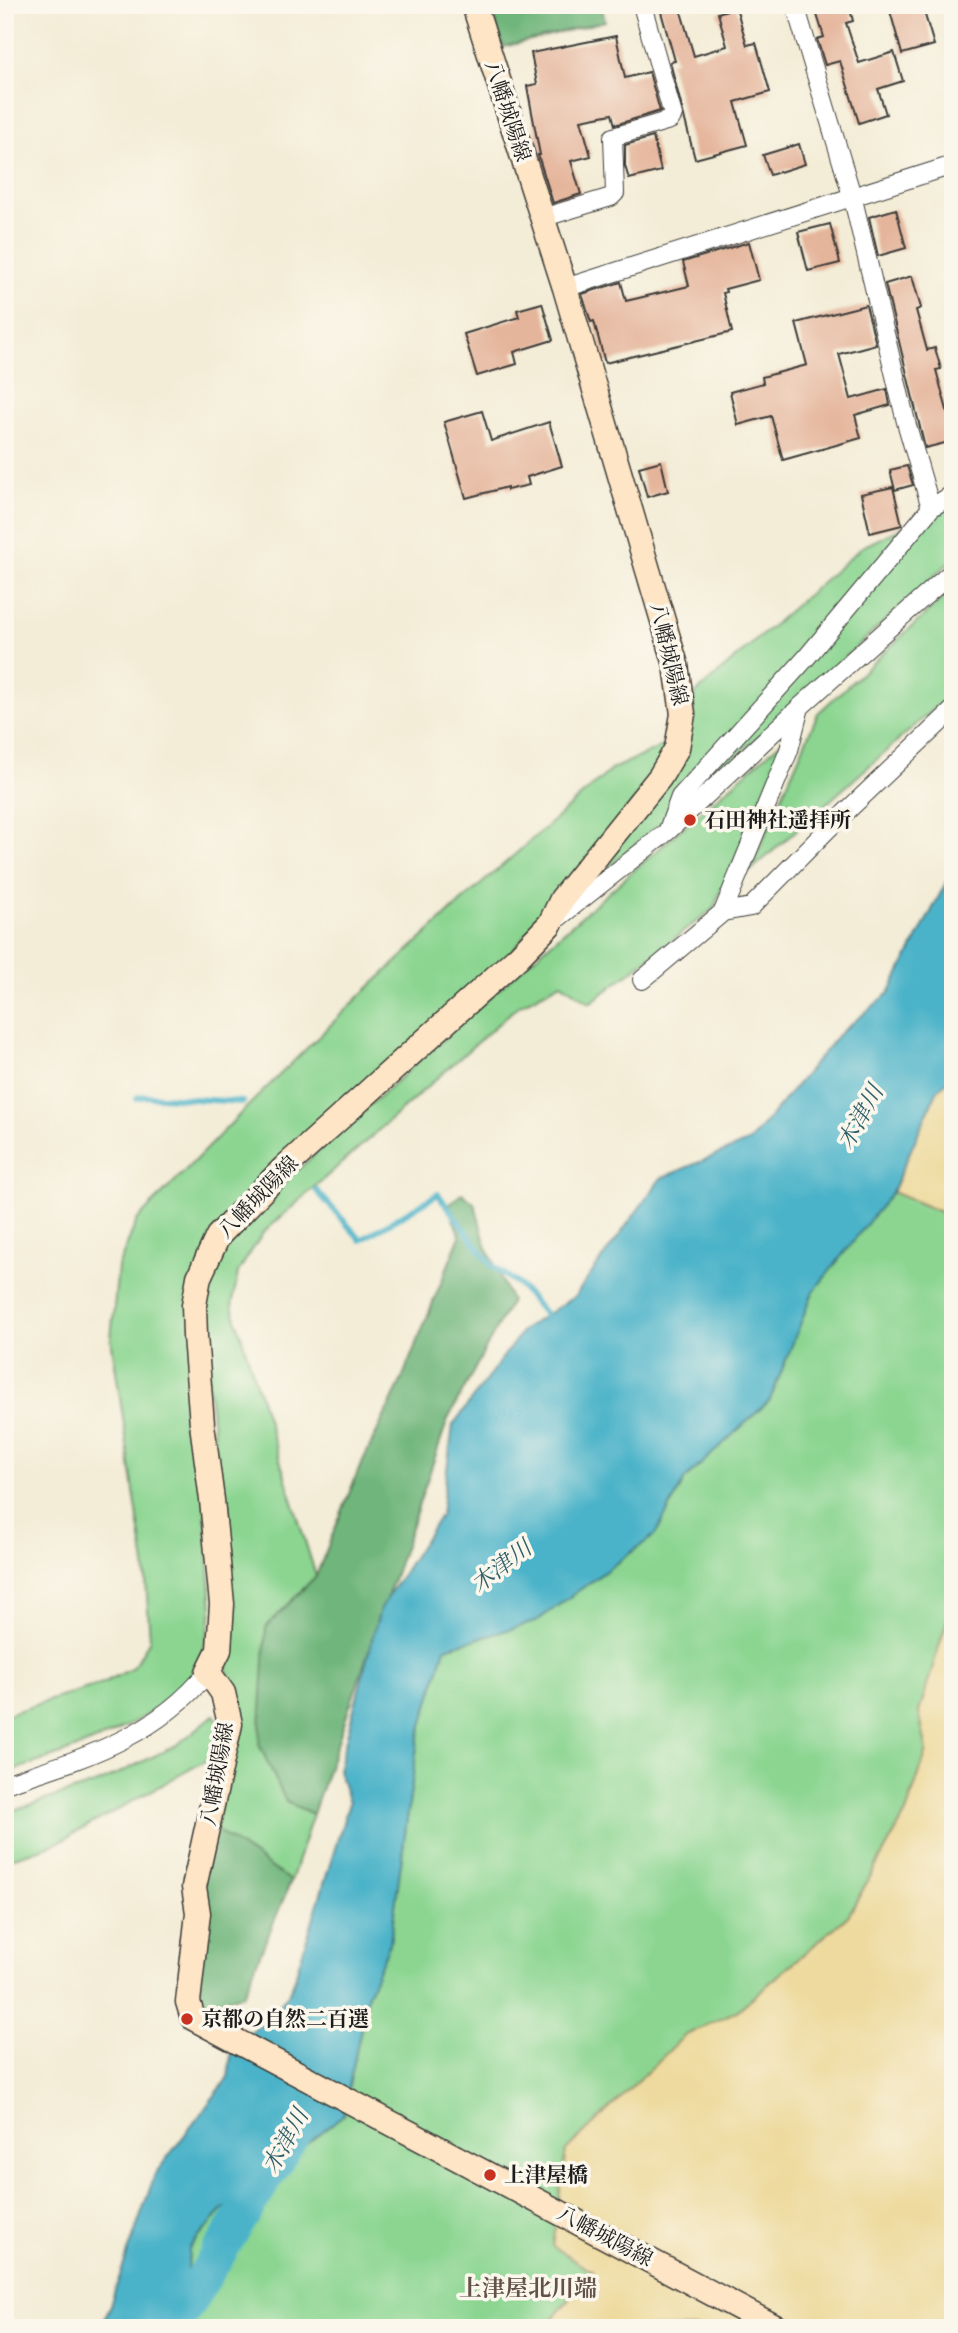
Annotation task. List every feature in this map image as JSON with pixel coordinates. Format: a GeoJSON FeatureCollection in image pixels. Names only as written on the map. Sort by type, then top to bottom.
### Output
{"type":"FeatureCollection","features":[{"type":"Feature","properties":{"kind":"main road","name":"八幡城陽線"},"geometry":{"type":"LineString","coordinates":[[474,5],[565,288],[676,666],[683,714],[677,748],[660,778],[562,899],[550,924],[518,957],[284,1168],[218,1236],[199,1276],[194,1305],[195,1336],[222,1604],[219,1650],[208,1672],[223,1693],[230,1724],[194,1888],[198,1913],[188,2002],[193,2018],[777,2328]]}},
{"type":"Feature","properties":{"kind":"street"},"geometry":{"type":"LineString","coordinates":[[542,218],[611,197],[615,193],[613,137],[670,120],[673,115],[642,5]]}},
{"type":"Feature","properties":{"kind":"street"},"geometry":{"type":"LineString","coordinates":[[795,5],[853,199],[906,422],[931,508]]}},
{"type":"Feature","properties":{"kind":"street"},"geometry":{"type":"LineString","coordinates":[[565,288],[853,199],[953,165]]}},
{"type":"Feature","properties":{"kind":"street"},"geometry":{"type":"LineString","coordinates":[[668,831],[680,797],[806,658],[931,508],[953,494]]}},
{"type":"Feature","properties":{"kind":"street"},"geometry":{"type":"LineString","coordinates":[[550,924],[668,831],[953,571]]}},
{"type":"Feature","properties":{"kind":"street"},"geometry":{"type":"LineString","coordinates":[[642,980],[723,912],[789,750],[800,708]]}},
{"type":"Feature","properties":{"kind":"street"},"geometry":{"type":"LineString","coordinates":[[723,912],[751,906],[953,710]]}},
{"type":"Feature","properties":{"kind":"street"},"geometry":{"type":"LineString","coordinates":[[5,1784],[78,1760],[132,1737],[167,1715],[190,1695],[208,1672]]}},
{"type":"Feature","properties":{"kind":"green space"},"geometry":{"type":"Polygon","coordinates":[[[490,5],[601,5],[605,21],[503,47],[490,5]]]}},
{"type":"Feature","properties":{"kind":"green space"},"geometry":{"type":"Polygon","coordinates":[[[953,503],[953,559],[695,794],[581,891],[690,734],[695,694],[862,547],[953,503]]]}},
{"type":"Feature","properties":{"kind":"green space"},"geometry":{"type":"Polygon","coordinates":[[[953,589],[953,692],[749,872],[818,713],[953,589]]]}},
{"type":"Feature","properties":{"kind":"green space"},"geometry":{"type":"Polygon","coordinates":[[[788,736],[713,909],[590,1003],[561,983],[518,1006],[263,1233],[238,1272],[232,1306],[316,1576],[266,1627],[286,1802],[313,1814],[291,1881],[216,1830],[236,1715],[227,1668],[231,1605],[202,1321],[203,1299],[222,1250],[292,1175],[529,962],[788,736]]]}},
{"type":"Feature","properties":{"kind":"green space"},"geometry":{"type":"Polygon","coordinates":[[[670,743],[639,795],[511,953],[282,1160],[190,1287],[212,1609],[202,1652],[190,1676],[174,1694],[153,1710],[105,1736],[5,1773],[5,1715],[103,1683],[133,1668],[150,1640],[145,1565],[111,1338],[118,1267],[137,1220],[361,995],[462,901],[612,769],[670,743]]]}},
{"type":"Feature","properties":{"kind":"green space"},"geometry":{"type":"Polygon","coordinates":[[[892,1192],[953,1217],[953,1601],[919,1712],[927,1751],[906,1813],[848,1916],[737,2011],[684,2036],[593,2271],[548,2328],[179,2328],[186,2312],[189,2248],[222,2211],[343,2115],[368,1994],[390,1943],[418,1739],[445,1648],[535,1622],[655,1535],[685,1479],[770,1400],[813,1292],[892,1192]]]}},
{"type":"Feature","properties":{"kind":"green space"},"geometry":{"type":"Polygon","coordinates":[[[462,1193],[475,1204],[485,1243],[511,1301],[448,1419],[313,1814],[286,1802],[259,1744],[266,1627],[316,1576],[359,1469],[399,1386],[460,1236],[448,1206],[462,1193]]]}},
{"type":"Feature","properties":{"kind":"green space"},"geometry":{"type":"Polygon","coordinates":[[[214,1715],[220,1723],[210,1758],[55,1844],[5,1860],[5,1813],[101,1782],[177,1745],[214,1715]]]}},
{"type":"Feature","properties":{"kind":"green space"},"geometry":{"type":"Polygon","coordinates":[[[216,1830],[291,1881],[243,1995],[200,2005],[200,1885],[216,1830]]]}},
{"type":"Feature","properties":{"kind":"sand"},"geometry":{"type":"Polygon","coordinates":[[[953,1075],[953,1217],[892,1192],[937,1091],[953,1075]]]}},
{"type":"Feature","properties":{"kind":"sand"},"geometry":{"type":"Polygon","coordinates":[[[953,1601],[953,2328],[548,2328],[548,2324],[593,2271],[552,2246],[566,2151],[684,2036],[737,2011],[848,1916],[906,1813],[927,1751],[919,1712],[953,1601]]]}},
{"type":"Feature","properties":{"kind":"water"},"geometry":{"type":"Polygon","coordinates":[[[953,869],[953,1075],[937,1091],[892,1192],[813,1292],[770,1400],[685,1479],[655,1535],[535,1622],[445,1648],[418,1739],[390,1943],[368,1994],[343,2115],[222,2211],[189,2248],[186,2312],[179,2328],[102,2328],[155,2174],[228,2078],[232,2048],[272,2014],[291,1990],[349,1803],[338,1770],[380,1609],[441,1514],[453,1425],[523,1330],[575,1296],[661,1178],[750,1141],[838,1035],[889,993],[953,869]]]}},
{"type":"Feature","properties":{"kind":"building"},"geometry":{"type":"Polygon","coordinates":[[[659,5],[679,5],[694,56],[727,46],[718,13],[736,7],[747,45],[756,43],[770,92],[735,102],[747,145],[695,159],[670,62],[675,61],[659,5]]]}},
{"type":"Feature","properties":{"kind":"building"},"geometry":{"type":"Polygon","coordinates":[[[814,5],[849,5],[853,21],[846,23],[859,63],[894,52],[903,81],[878,89],[886,114],[859,123],[840,61],[825,65],[817,39],[824,37],[814,5]]]}},
{"type":"Feature","properties":{"kind":"building"},"geometry":{"type":"Polygon","coordinates":[[[910,5],[922,5],[934,45],[902,54],[890,11],[910,5]]]}},
{"type":"Feature","properties":{"kind":"building"},"geometry":{"type":"Polygon","coordinates":[[[616,36],[625,78],[649,72],[660,111],[615,125],[612,114],[581,120],[591,156],[571,161],[581,194],[553,203],[538,155],[527,86],[537,84],[531,53],[616,36]]]}},
{"type":"Feature","properties":{"kind":"building"},"geometry":{"type":"Polygon","coordinates":[[[653,137],[661,171],[629,179],[625,166],[625,145],[653,137]]]}},
{"type":"Feature","properties":{"kind":"building"},"geometry":{"type":"Polygon","coordinates":[[[799,144],[805,164],[770,175],[763,155],[799,144]]]}},
{"type":"Feature","properties":{"kind":"building"},"geometry":{"type":"Polygon","coordinates":[[[896,209],[906,248],[878,256],[869,217],[896,209]]]}},
{"type":"Feature","properties":{"kind":"building"},"geometry":{"type":"Polygon","coordinates":[[[830,224],[840,263],[808,271],[798,232],[830,224]]]}},
{"type":"Feature","properties":{"kind":"building"},"geometry":{"type":"Polygon","coordinates":[[[749,242],[759,280],[725,289],[726,292],[723,293],[732,332],[605,363],[594,321],[591,322],[582,294],[621,282],[626,301],[689,286],[683,262],[749,242]]]}},
{"type":"Feature","properties":{"kind":"building"},"geometry":{"type":"Polygon","coordinates":[[[912,276],[921,308],[916,310],[927,350],[935,348],[941,369],[936,370],[953,432],[953,441],[925,448],[885,284],[912,276]]]}},
{"type":"Feature","properties":{"kind":"building"},"geometry":{"type":"Polygon","coordinates":[[[542,303],[553,340],[514,352],[517,364],[477,376],[464,334],[519,317],[517,310],[542,303]]]}},
{"type":"Feature","properties":{"kind":"building"},"geometry":{"type":"Polygon","coordinates":[[[866,305],[876,344],[839,354],[851,399],[887,389],[890,405],[855,415],[861,438],[783,460],[771,416],[738,425],[730,392],[763,383],[762,377],[807,365],[796,323],[866,305]]]}},
{"type":"Feature","properties":{"kind":"building"},"geometry":{"type":"Polygon","coordinates":[[[482,411],[491,441],[549,422],[562,466],[527,477],[529,485],[507,490],[507,487],[466,498],[444,422],[482,411]]]}},
{"type":"Feature","properties":{"kind":"building"},"geometry":{"type":"Polygon","coordinates":[[[661,461],[668,491],[647,497],[639,467],[661,461]]]}},
{"type":"Feature","properties":{"kind":"building"},"geometry":{"type":"Polygon","coordinates":[[[907,466],[913,485],[895,490],[890,470],[907,466]]]}},
{"type":"Feature","properties":{"kind":"building"},"geometry":{"type":"Polygon","coordinates":[[[893,487],[902,525],[870,533],[861,494],[893,487]]]}},
{"type":"Feature","properties":{"kind":"waterway"},"geometry":{"type":"LineString","coordinates":[[137,1098],[145,1096],[243,1102]]}},
{"type":"Feature","properties":{"kind":"waterway"},"geometry":{"type":"LineString","coordinates":[[316,1190],[361,1240],[438,1194],[492,1266],[518,1284],[546,1315]]}},
{"type":"Feature","properties":{"kind":"waterway","name":"木津川"},"geometry":{"type":"LineString","coordinates":[[172,2328],[294,2132]]}},
{"type":"Feature","properties":{"kind":"place","name":"石田神社遥拝所"},"geometry":{"type":"Point","coordinates":[690,820]}},
{"type":"Feature","properties":{"kind":"place","name":"京都の自然二百選"},"geometry":{"type":"Point","coordinates":[187,2019]}},
{"type":"Feature","properties":{"kind":"place","name":"上津屋橋"},"geometry":{"type":"Point","coordinates":[490,2175]}},
{"type":"Feature","properties":{"kind":"district","name":"上津屋北川端"},"geometry":{"type":"Point","coordinates":[528,2288]}}]}
